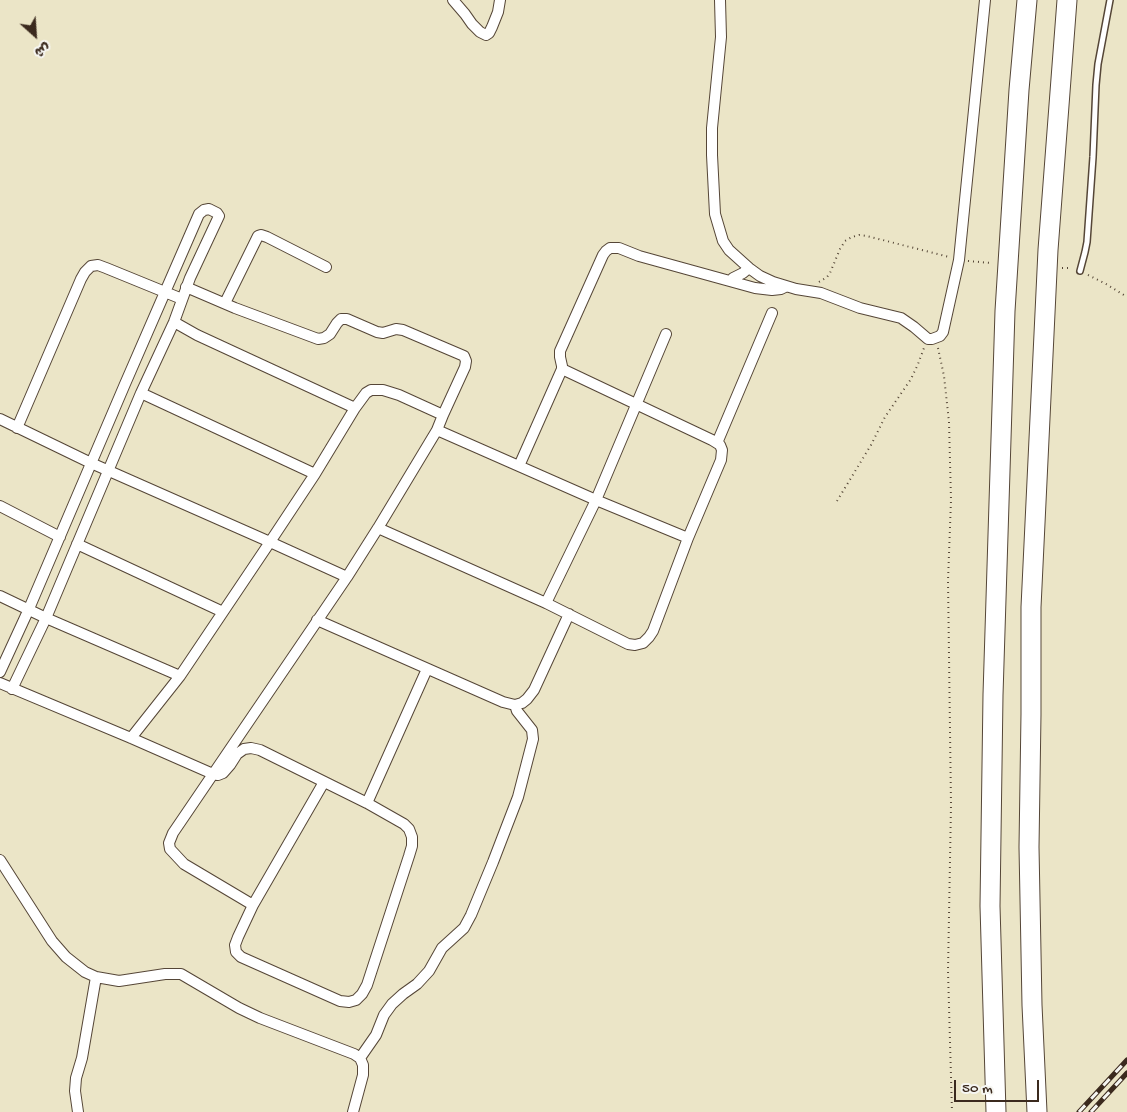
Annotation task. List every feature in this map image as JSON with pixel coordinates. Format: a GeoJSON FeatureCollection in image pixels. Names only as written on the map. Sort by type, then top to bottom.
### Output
{"type":"FeatureCollection","features":[{"type":"Feature","properties":{"kind":"highway"},"geometry":{"type":"LineString","coordinates":[[996,1112],[990,906],[993,695],[1005,311],[1019,90],[1027,0]]}},
{"type":"Feature","properties":{"kind":"highway"},"geometry":{"type":"LineString","coordinates":[[1037,1112],[1032,1005],[1029,847],[1030,607],[1048,250],[1067,0]]}},
{"type":"Feature","properties":{"kind":"street"},"geometry":{"type":"LineString","coordinates":[[453,0],[472,24],[486,35],[489,33],[498,12],[500,0]]}},
{"type":"Feature","properties":{"kind":"street"},"geometry":{"type":"LineString","coordinates":[[720,0],[721,37],[712,128],[715,214],[723,241],[729,250],[760,276],[796,289],[822,293],[860,308],[901,318],[932,339],[943,332],[959,260],[985,0]]}},
{"type":"Feature","properties":{"kind":"street"},"geometry":{"type":"LineString","coordinates":[[0,672],[199,214],[209,209],[219,216],[186,287],[174,322],[141,393],[46,618],[12,689]]}},
{"type":"Feature","properties":{"kind":"street"},"geometry":{"type":"LineString","coordinates":[[190,236],[206,243]]}},
{"type":"Feature","properties":{"kind":"street"},"geometry":{"type":"LineString","coordinates":[[225,303],[258,236],[267,237],[326,267]]}},
{"type":"Feature","properties":{"kind":"street"},"geometry":{"type":"LineString","coordinates":[[519,466],[562,369],[560,352],[602,255],[610,248],[619,248],[639,256],[756,288],[778,289],[786,286]]}},
{"type":"Feature","properties":{"kind":"street"},"geometry":{"type":"LineString","coordinates":[[17,428],[85,272],[92,266],[98,265],[182,299]]}},
{"type":"Feature","properties":{"kind":"street"},"geometry":{"type":"LineString","coordinates":[[731,281],[749,268]]}},
{"type":"Feature","properties":{"kind":"street"},"geometry":{"type":"LineString","coordinates":[[186,287],[318,339],[330,334],[341,319],[347,319],[377,332],[383,333],[396,329],[404,330],[464,356],[466,361],[437,430],[378,528],[169,842],[170,849],[184,864],[252,905]]}},
{"type":"Feature","properties":{"kind":"street"},"geometry":{"type":"LineString","coordinates":[[717,442],[772,312]]}},
{"type":"Feature","properties":{"kind":"street"},"geometry":{"type":"LineString","coordinates":[[174,322],[355,408]]}},
{"type":"Feature","properties":{"kind":"street"},"geometry":{"type":"LineString","coordinates":[[546,603],[596,500],[666,334]]}},
{"type":"Feature","properties":{"kind":"street"},"geometry":{"type":"LineString","coordinates":[[378,528],[546,603],[628,644],[643,643],[653,631],[688,538],[721,460],[722,450],[717,442],[562,369]]}},
{"type":"Feature","properties":{"kind":"street"},"geometry":{"type":"LineString","coordinates":[[131,738],[180,676],[315,474],[366,393],[371,390],[382,390],[399,395],[443,414]]}},
{"type":"Feature","properties":{"kind":"street"},"geometry":{"type":"LineString","coordinates":[[141,393],[315,474]]}},
{"type":"Feature","properties":{"kind":"street"},"geometry":{"type":"LineString","coordinates":[[0,419],[91,463],[346,577]]}},
{"type":"Feature","properties":{"kind":"street"},"geometry":{"type":"LineString","coordinates":[[437,430],[688,538]]}},
{"type":"Feature","properties":{"kind":"street"},"geometry":{"type":"LineString","coordinates":[[0,506],[60,537]]}},
{"type":"Feature","properties":{"kind":"street"},"geometry":{"type":"LineString","coordinates":[[77,544],[223,612]]}},
{"type":"Feature","properties":{"kind":"street"},"geometry":{"type":"LineString","coordinates":[[0,596],[180,676]]}},
{"type":"Feature","properties":{"kind":"street"},"geometry":{"type":"LineString","coordinates":[[317,620],[427,669],[515,705],[522,703],[534,690],[569,614]]}},
{"type":"Feature","properties":{"kind":"street"},"geometry":{"type":"LineString","coordinates":[[367,803],[427,669]]}},
{"type":"Feature","properties":{"kind":"street"},"geometry":{"type":"LineString","coordinates":[[0,683],[218,776],[230,765],[237,754],[244,749],[260,750],[367,803],[404,824],[409,829],[412,837],[412,846],[367,985],[356,1000],[349,1002],[340,1001],[241,957],[236,952],[235,946],[252,905],[324,782]]}},
{"type":"Feature","properties":{"kind":"street"},"geometry":{"type":"LineString","coordinates":[[360,1058],[376,1035],[384,1015],[392,1004],[402,994],[417,984],[429,971],[434,959],[442,948],[464,928],[470,915],[518,797],[533,739],[532,730],[517,711],[515,705]]}},
{"type":"Feature","properties":{"kind":"street"},"geometry":{"type":"LineString","coordinates":[[0,860],[52,941],[66,957],[85,972],[96,977],[119,982],[165,974],[181,974],[238,1008],[360,1058],[363,1065],[363,1075],[352,1112]]}},
{"type":"Feature","properties":{"kind":"street"},"geometry":{"type":"LineString","coordinates":[[78,1112],[75,1091],[76,1078],[82,1058],[96,977]]}},
{"type":"Feature","properties":{"kind":"lane"},"geometry":{"type":"LineString","coordinates":[[1080,270],[1087,242],[1096,78],[1110,0]]}},
{"type":"Feature","properties":{"kind":"path"},"geometry":{"type":"LineString","coordinates":[[818,282],[830,273],[845,241],[859,235],[959,260],[991,263]]}},
{"type":"Feature","properties":{"kind":"path"},"geometry":{"type":"LineString","coordinates":[[1062,268],[1080,270],[1127,297]]}},
{"type":"Feature","properties":{"kind":"path"},"geometry":{"type":"LineString","coordinates":[[836,501],[871,445],[885,417],[912,378],[932,339]]}},
{"type":"Feature","properties":{"kind":"path"},"geometry":{"type":"LineString","coordinates":[[932,339],[944,376],[949,422],[951,500],[948,581],[951,805],[948,970],[952,1112]]}},
{"type":"Feature","properties":{"kind":"railway"},"geometry":{"type":"LineString","coordinates":[[1079,1112],[1127,1060]]}},
{"type":"Feature","properties":{"kind":"railway"},"geometry":{"type":"LineString","coordinates":[[1091,1112],[1127,1073]]}}]}
